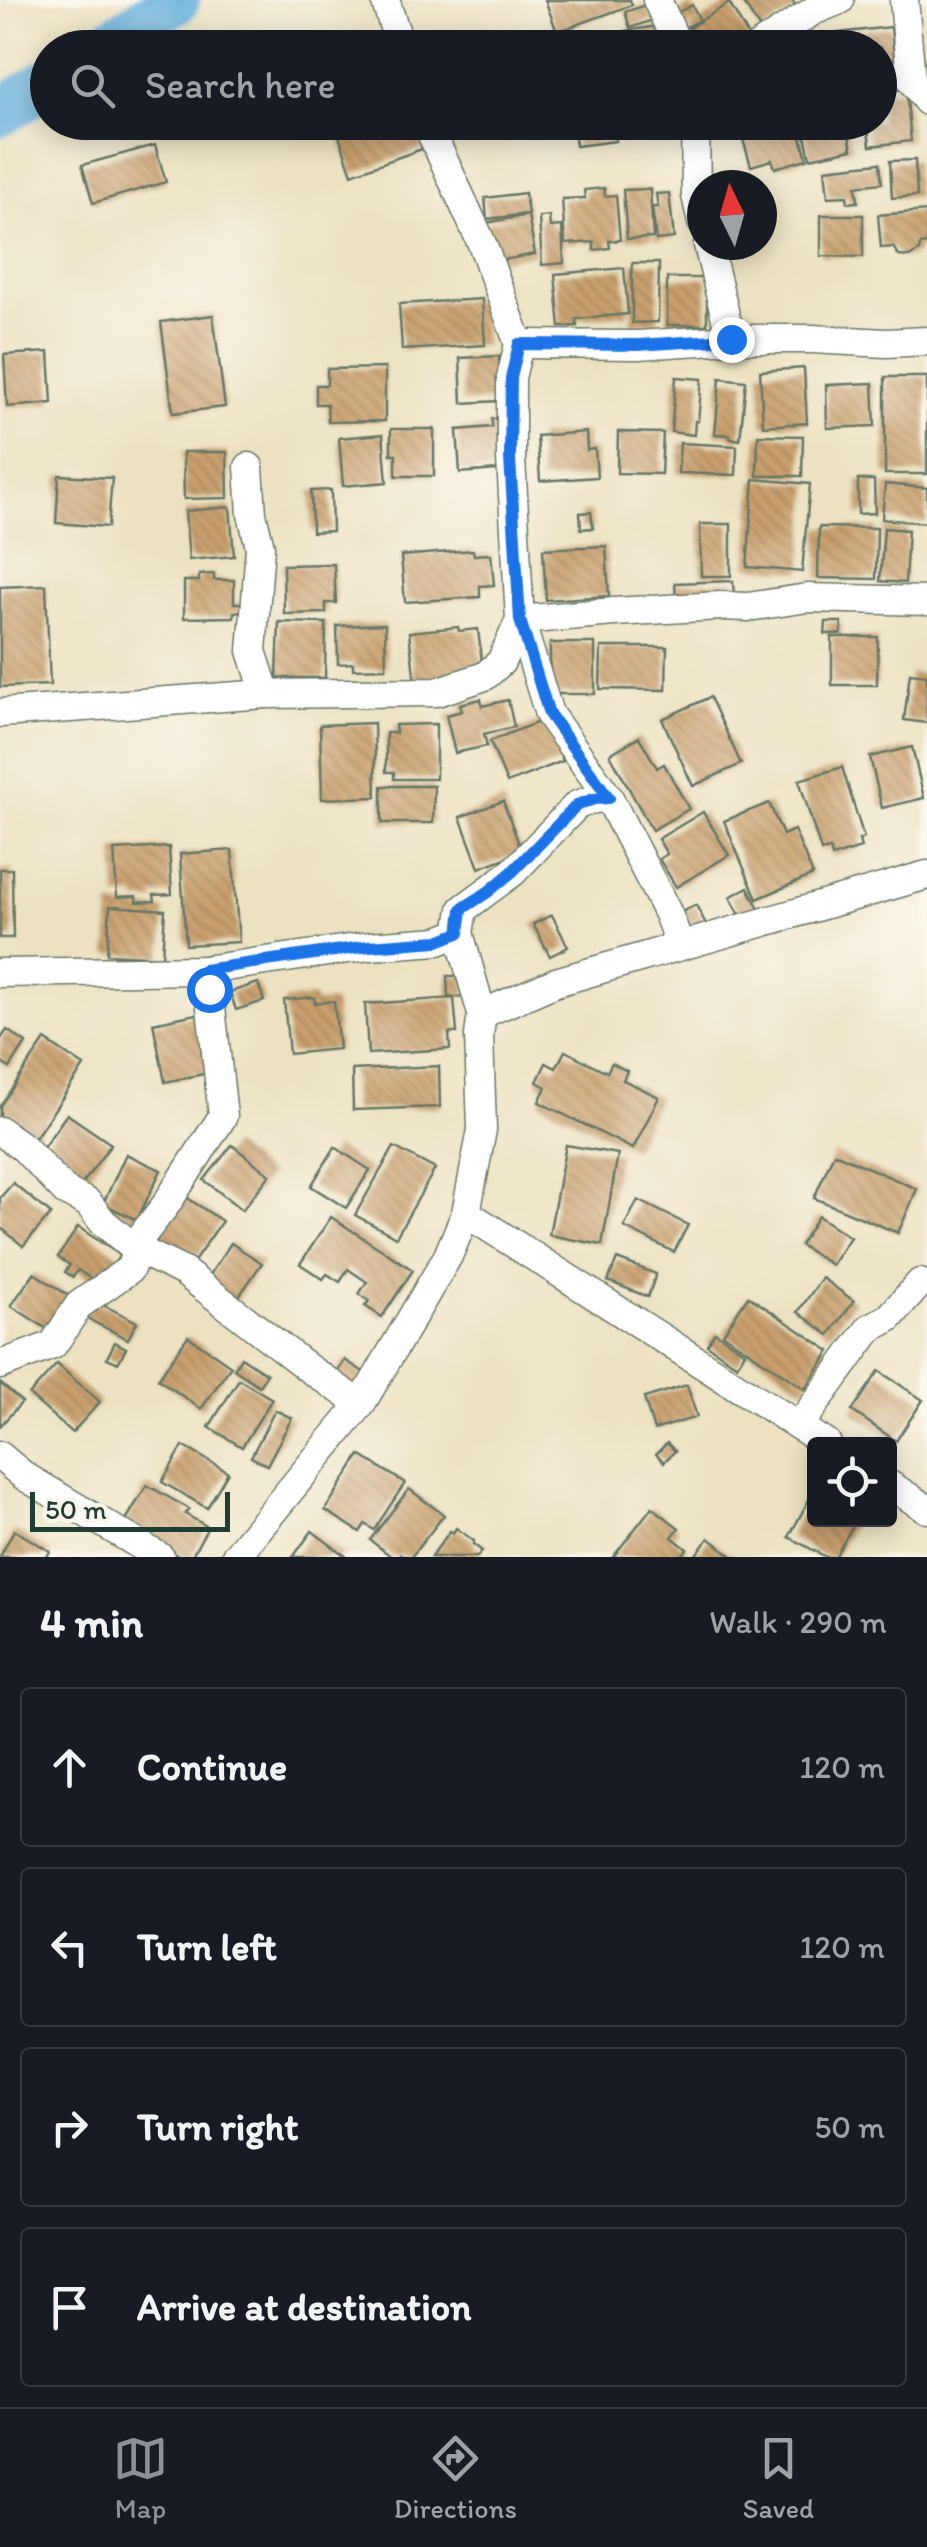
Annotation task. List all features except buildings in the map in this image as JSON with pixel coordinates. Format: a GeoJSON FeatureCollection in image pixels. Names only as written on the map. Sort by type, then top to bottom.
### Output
{"type":"FeatureCollection","features":[{"type":"Feature","properties":{"kind":"street"},"geometry":{"type":"LineString","coordinates":[[385,0],[395,30]]}},
{"type":"Feature","properties":{"kind":"street"},"geometry":{"type":"LineString","coordinates":[[657,0],[671,30]]}},
{"type":"Feature","properties":{"kind":"street"},"geometry":{"type":"LineString","coordinates":[[780,30],[811,6],[840,0]]}},
{"type":"Feature","properties":{"kind":"street"},"geometry":{"type":"LineString","coordinates":[[904,0],[922,86]]}},
{"type":"Feature","properties":{"kind":"street"},"geometry":{"type":"LineString","coordinates":[[434,140],[483,246],[519,344],[511,378],[510,459],[520,620],[549,714],[609,798],[680,945]]}},
{"type":"Feature","properties":{"kind":"street"},"geometry":{"type":"LineString","coordinates":[[695,140],[696,170]]}},
{"type":"Feature","properties":{"kind":"street"},"geometry":{"type":"LineString","coordinates":[[712,260],[731,339]]}},
{"type":"Feature","properties":{"kind":"street"},"geometry":{"type":"LineString","coordinates":[[519,344],[638,345],[731,339],[927,341]]}},
{"type":"Feature","properties":{"kind":"street"},"geometry":{"type":"LineString","coordinates":[[249,467],[252,514],[260,547],[252,651],[266,694]]}},
{"type":"Feature","properties":{"kind":"street"},"geometry":{"type":"LineString","coordinates":[[520,620],[748,607],[807,598],[927,600]]}},
{"type":"Feature","properties":{"kind":"street"},"geometry":{"type":"LineString","coordinates":[[0,714],[266,694],[438,692],[485,676],[501,662],[520,620]]}},
{"type":"Feature","properties":{"kind":"street"},"geometry":{"type":"LineString","coordinates":[[236,1557],[361,1404],[448,1256],[466,1212],[482,1130],[482,1014],[459,933],[462,909],[512,872],[577,805],[609,798]]}},
{"type":"Feature","properties":{"kind":"street"},"geometry":{"type":"LineString","coordinates":[[482,1014],[556,982],[927,875]]}},
{"type":"Feature","properties":{"kind":"street"},"geometry":{"type":"LineString","coordinates":[[0,973],[204,970],[369,946],[438,941],[459,933]]}},
{"type":"Feature","properties":{"kind":"street"},"geometry":{"type":"LineString","coordinates":[[0,1131],[24,1148],[65,1191],[88,1203],[103,1222],[133,1246],[165,1206],[224,1116],[204,970]]}},
{"type":"Feature","properties":{"kind":"street"},"geometry":{"type":"LineString","coordinates":[[466,1212],[816,1437]]}},
{"type":"Feature","properties":{"kind":"street"},"geometry":{"type":"LineString","coordinates":[[0,1365],[53,1345],[79,1304],[130,1268],[137,1249],[184,1272],[361,1404]]}},
{"type":"Feature","properties":{"kind":"street"},"geometry":{"type":"LineString","coordinates":[[799,1426],[870,1328],[889,1318],[920,1284]]}},
{"type":"Feature","properties":{"kind":"street"},"geometry":{"type":"LineString","coordinates":[[0,1456],[24,1476],[160,1557]]}},
{"type":"Feature","properties":{"kind":"street"},"geometry":{"type":"LineString","coordinates":[[897,1490],[927,1509]]}},
{"type":"Feature","properties":{"kind":"waterway"},"geometry":{"type":"LineString","coordinates":[[130,30],[176,0]]}},
{"type":"Feature","properties":{"kind":"waterway"},"geometry":{"type":"LineString","coordinates":[[0,113],[30,94]]}},
{"type":"Feature","properties":{"kind":"route"},"geometry":{"type":"LineString","coordinates":[[209,989],[204,970],[369,946],[438,941],[459,933],[462,909],[512,872],[577,805],[609,798],[549,714],[520,620],[510,459],[511,378],[519,344],[638,345],[731,339]]}}]}
